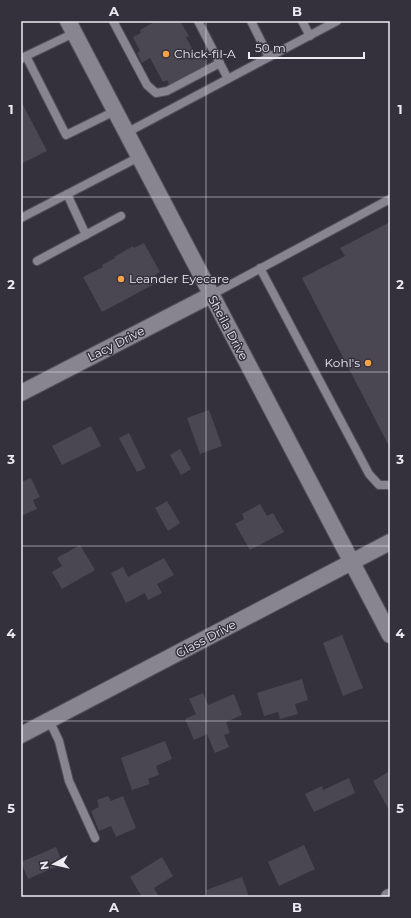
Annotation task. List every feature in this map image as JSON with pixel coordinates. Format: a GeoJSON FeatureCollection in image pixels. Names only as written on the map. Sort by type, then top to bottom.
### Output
{"type":"FeatureCollection","features":[{"type":"Feature","properties":{"kind":"street","name":"Sheila Drive"},"geometry":{"type":"LineString","coordinates":[[71,27],[390,635]]}},
{"type":"Feature","properties":{"kind":"street","name":"Lacy Drive"},"geometry":{"type":"LineString","coordinates":[[21,393],[211,295]]}},
{"type":"Feature","properties":{"kind":"street","name":"Glass Drive"},"geometry":{"type":"LineString","coordinates":[[21,735],[390,542]]}},
{"type":"Feature","properties":{"kind":"lane"},"geometry":{"type":"LineString","coordinates":[[114,21],[147,85],[156,93],[167,91],[220,63]]}},
{"type":"Feature","properties":{"kind":"lane"},"geometry":{"type":"LineString","coordinates":[[198,21],[228,79]]}},
{"type":"Feature","properties":{"kind":"lane"},"geometry":{"type":"LineString","coordinates":[[251,21],[269,57]]}},
{"type":"Feature","properties":{"kind":"lane"},"geometry":{"type":"LineString","coordinates":[[302,21],[310,36]]}},
{"type":"Feature","properties":{"kind":"lane"},"geometry":{"type":"LineString","coordinates":[[126,133],[337,21]]}},
{"type":"Feature","properties":{"kind":"lane"},"geometry":{"type":"LineString","coordinates":[[71,27],[24,58],[66,135],[114,111]]}},
{"type":"Feature","properties":{"kind":"lane"},"geometry":{"type":"LineString","coordinates":[[21,218],[138,157]]}},
{"type":"Feature","properties":{"kind":"lane"},"geometry":{"type":"LineString","coordinates":[[66,194],[86,235]]}},
{"type":"Feature","properties":{"kind":"lane"},"geometry":{"type":"LineString","coordinates":[[211,295],[390,199]]}},
{"type":"Feature","properties":{"kind":"lane"},"geometry":{"type":"LineString","coordinates":[[37,261],[121,216]]}},
{"type":"Feature","properties":{"kind":"lane"},"geometry":{"type":"LineString","coordinates":[[260,268],[369,474],[379,485],[390,486]]}},
{"type":"Feature","properties":{"kind":"lane"},"geometry":{"type":"LineString","coordinates":[[50,720],[59,741],[70,781],[95,838]]}},
{"type":"Feature","properties":{"kind":"building","name":"Chick-fil-A"},"geometry":{"type":"Polygon","coordinates":[[[156,21],[180,21],[189,36],[186,37],[197,58],[202,56],[207,66],[170,86],[167,80],[163,82],[150,58],[142,63],[137,53],[140,51],[133,37],[141,33],[140,30],[156,21]]]}},
{"type":"Feature","properties":{"kind":"building"},"geometry":{"type":"Polygon","coordinates":[[[21,101],[47,151],[21,164],[21,101]]]}},
{"type":"Feature","properties":{"kind":"building","name":"Kohl's"},"geometry":{"type":"Polygon","coordinates":[[[390,222],[390,448],[302,278],[345,256],[340,248],[390,222]]]}},
{"type":"Feature","properties":{"kind":"building","name":"Leander Eyecare"},"geometry":{"type":"Polygon","coordinates":[[[144,243],[160,272],[155,275],[158,282],[102,312],[83,277],[103,267],[102,265],[133,246],[134,248],[144,243]]]}},
{"type":"Feature","properties":{"kind":"building"},"geometry":{"type":"Polygon","coordinates":[[[209,410],[222,446],[200,454],[187,418],[209,410]]]}},
{"type":"Feature","properties":{"kind":"building"},"geometry":{"type":"Polygon","coordinates":[[[91,426],[101,446],[62,465],[52,446],[91,426]]]}},
{"type":"Feature","properties":{"kind":"building"},"geometry":{"type":"Polygon","coordinates":[[[129,433],[146,468],[137,472],[119,438],[129,433]]]}},
{"type":"Feature","properties":{"kind":"building"},"geometry":{"type":"Polygon","coordinates":[[[180,449],[191,469],[181,475],[170,455],[180,449]]]}},
{"type":"Feature","properties":{"kind":"building"},"geometry":{"type":"Polygon","coordinates":[[[31,478],[40,497],[33,500],[37,509],[21,516],[21,482],[31,478]]]}},
{"type":"Feature","properties":{"kind":"building"},"geometry":{"type":"Polygon","coordinates":[[[167,501],[180,523],[168,531],[155,508],[167,501]]]}},
{"type":"Feature","properties":{"kind":"building"},"geometry":{"type":"Polygon","coordinates":[[[260,504],[267,516],[273,513],[284,532],[250,550],[235,524],[244,519],[242,514],[260,504]]]}},
{"type":"Feature","properties":{"kind":"building"},"geometry":{"type":"Polygon","coordinates":[[[80,545],[95,570],[62,589],[52,572],[62,566],[57,558],[80,545]]]}},
{"type":"Feature","properties":{"kind":"building"},"geometry":{"type":"Polygon","coordinates":[[[164,558],[174,575],[157,584],[162,593],[148,600],[145,593],[126,603],[111,573],[123,567],[128,577],[164,558]]]}},
{"type":"Feature","properties":{"kind":"building"},"geometry":{"type":"Polygon","coordinates":[[[342,635],[363,688],[343,696],[323,643],[342,635]]]}},
{"type":"Feature","properties":{"kind":"building"},"geometry":{"type":"Polygon","coordinates":[[[302,679],[308,700],[295,704],[298,714],[280,719],[278,712],[264,716],[257,693],[302,679]]]}},
{"type":"Feature","properties":{"kind":"building"},"geometry":{"type":"Polygon","coordinates":[[[203,693],[208,705],[234,694],[242,715],[226,722],[230,733],[224,735],[229,747],[215,753],[207,734],[194,740],[185,719],[196,714],[189,699],[203,693]]]}},
{"type":"Feature","properties":{"kind":"building"},"geometry":{"type":"Polygon","coordinates":[[[165,741],[172,759],[156,766],[159,775],[148,779],[150,784],[132,790],[121,758],[165,741]]]}},
{"type":"Feature","properties":{"kind":"building"},"geometry":{"type":"Polygon","coordinates":[[[390,771],[390,812],[373,781],[390,771]]]}},
{"type":"Feature","properties":{"kind":"building"},"geometry":{"type":"Polygon","coordinates":[[[349,778],[355,793],[314,812],[305,794],[322,786],[323,790],[349,778]]]}},
{"type":"Feature","properties":{"kind":"building"},"geometry":{"type":"Polygon","coordinates":[[[108,796],[111,801],[123,796],[136,828],[116,837],[111,826],[99,831],[91,811],[99,807],[97,800],[108,796]]]}},
{"type":"Feature","properties":{"kind":"building"},"geometry":{"type":"Polygon","coordinates":[[[304,845],[315,869],[279,886],[268,862],[304,845]]]}},
{"type":"Feature","properties":{"kind":"building"},"geometry":{"type":"Polygon","coordinates":[[[56,847],[63,864],[28,879],[21,862],[56,847]]]}},
{"type":"Feature","properties":{"kind":"building"},"geometry":{"type":"Polygon","coordinates":[[[162,857],[173,876],[154,888],[159,897],[142,897],[130,877],[162,857]]]}},
{"type":"Feature","properties":{"kind":"building"},"geometry":{"type":"Polygon","coordinates":[[[242,877],[249,897],[208,897],[206,890],[242,877]]]}},
{"type":"Feature","properties":{"kind":"place","name":"Chick-fil-A"},"geometry":{"type":"Point","coordinates":[166,54]}},
{"type":"Feature","properties":{"kind":"place","name":"Leander Eyecare"},"geometry":{"type":"Point","coordinates":[121,279]}},
{"type":"Feature","properties":{"kind":"place","name":"Kohl's"},"geometry":{"type":"Point","coordinates":[368,363]}}]}
